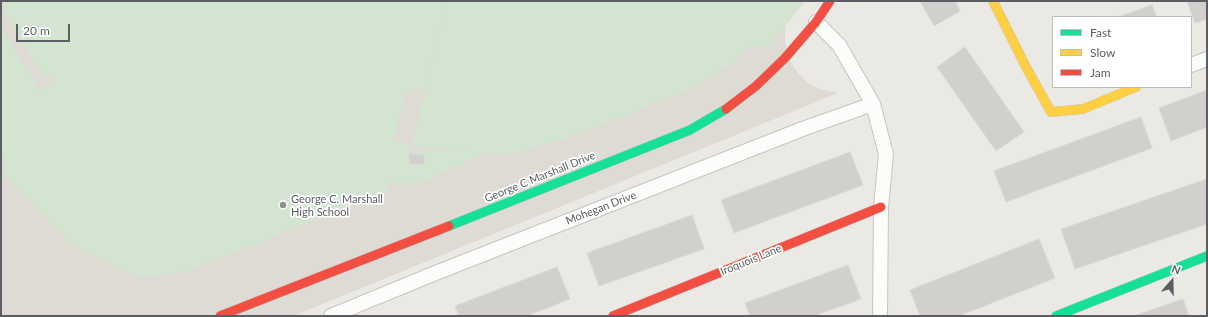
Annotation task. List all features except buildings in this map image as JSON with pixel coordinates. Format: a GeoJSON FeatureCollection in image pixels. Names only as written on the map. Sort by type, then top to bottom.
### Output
{"type":"FeatureCollection","features":[{"type":"Feature","properties":{"kind":"street","name":"George C Marshall Drive"},"geometry":{"type":"LineString","coordinates":[[220,316],[690,130],[725,109],[756,86],[785,58],[816,22],[830,1]]}},
{"type":"Feature","properties":{"kind":"street"},"geometry":{"type":"LineString","coordinates":[[993,1],[1026,67],[1051,112],[1083,108],[1133,88]]}},
{"type":"Feature","properties":{"kind":"street"},"geometry":{"type":"LineString","coordinates":[[816,22],[838,45],[873,104],[886,154],[881,207],[880,316]]}},
{"type":"Feature","properties":{"kind":"street"},"geometry":{"type":"LineString","coordinates":[[1192,65],[1207,59]]}},
{"type":"Feature","properties":{"kind":"street","name":"Mohegan Drive"},"geometry":{"type":"LineString","coordinates":[[330,316],[805,128],[873,104]]}},
{"type":"Feature","properties":{"kind":"street","name":"Iroquois Lane"},"geometry":{"type":"LineString","coordinates":[[619,315],[881,207]]}},
{"type":"Feature","properties":{"kind":"street"},"geometry":{"type":"LineString","coordinates":[[1056,316],[1207,256]]}},
{"type":"Feature","properties":{"kind":"shaded area","name":"George C. Marshall High School"},"geometry":{"type":"Polygon","coordinates":[[[1,1],[795,1],[786,20],[785,28],[785,43],[790,61],[798,73],[808,83],[819,89],[838,93],[293,316],[1,316],[1,1]]]}},
{"type":"Feature","properties":{"kind":"green space","name":"George C. Marshall High School"},"geometry":{"type":"Polygon","coordinates":[[[3,1],[446,1],[424,90],[407,89],[393,140],[410,145],[409,151],[470,151],[412,146],[447,1],[805,1],[769,46],[746,48],[732,64],[688,90],[569,138],[511,154],[488,152],[420,184],[389,183],[386,195],[347,207],[189,271],[138,277],[70,243],[8,177],[5,158],[1,153],[1,28],[40,90],[56,84],[52,74],[45,78],[10,22],[3,6],[3,1]]]}},
{"type":"Feature","properties":{"kind":"traffic: fast"},"geometry":{"type":"LineString","coordinates":[[449,226],[690,130],[726,109]]}},
{"type":"Feature","properties":{"kind":"traffic: fast"},"geometry":{"type":"LineString","coordinates":[[1056,316],[1207,256]]}},
{"type":"Feature","properties":{"kind":"traffic: slow"},"geometry":{"type":"LineString","coordinates":[[993,1],[1026,67],[1051,112],[1083,109],[1134,88]]}},
{"type":"Feature","properties":{"kind":"traffic: jam"},"geometry":{"type":"LineString","coordinates":[[726,109],[756,86],[785,58],[816,22],[830,1]]}},
{"type":"Feature","properties":{"kind":"traffic: jam"},"geometry":{"type":"LineString","coordinates":[[613,316],[881,207]]}},
{"type":"Feature","properties":{"kind":"traffic: jam"},"geometry":{"type":"LineString","coordinates":[[220,316],[449,226]]}},
{"type":"Feature","properties":{"kind":"place","name":"George C. Marshall High School"},"geometry":{"type":"Point","coordinates":[283,205]}}]}
